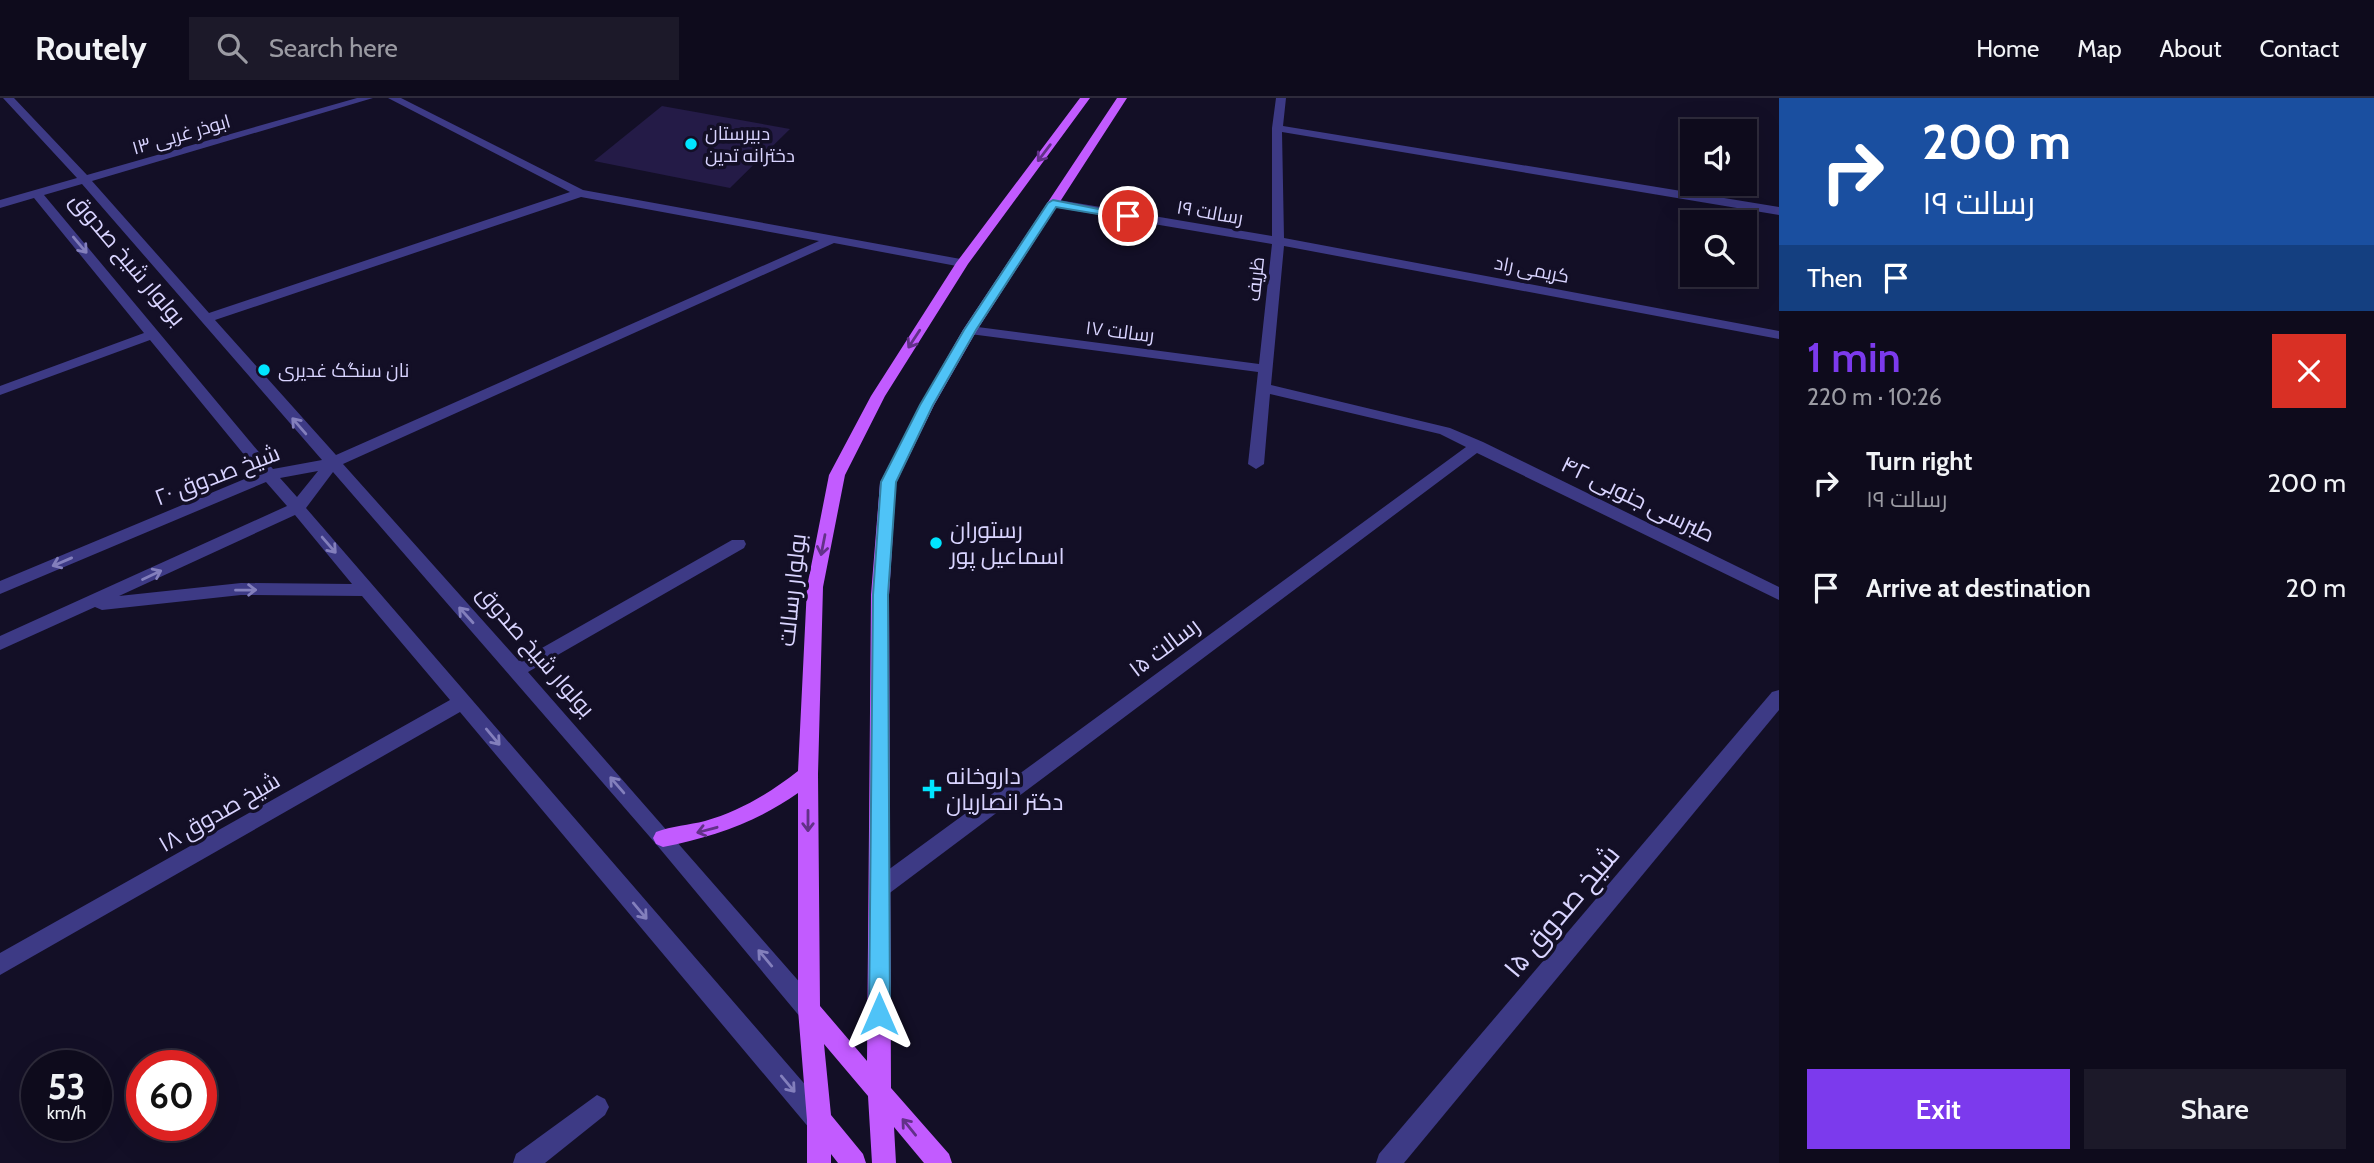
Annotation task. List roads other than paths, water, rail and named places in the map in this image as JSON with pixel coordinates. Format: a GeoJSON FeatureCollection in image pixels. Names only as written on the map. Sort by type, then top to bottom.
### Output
{"type":"FeatureCollection","features":[{"type":"Feature","properties":{"kind":"main road","name":"بولوار رسالت"},"geometry":{"type":"LineString","coordinates":[[819,1163],[819,1120],[809,1010],[808,774],[815,587],[837,475],[878,396],[962,263],[1085,98]]}},
{"type":"Feature","properties":{"kind":"main road"},"geometry":{"type":"LineString","coordinates":[[884,1163],[879,1090],[880,595],[888,482],[927,405],[970,330],[1122,98]]}},
{"type":"Feature","properties":{"kind":"main road"},"geometry":{"type":"LineString","coordinates":[[663,838],[705,831],[744,818],[779,798],[808,774]]}},
{"type":"Feature","properties":{"kind":"main road","name":"بولوار شیخ صدوق"},"geometry":{"type":"LineString","coordinates":[[809,1010],[940,1163]]}},
{"type":"Feature","properties":{"kind":"main road","name":"بولوار شیخ صدوق"},"geometry":{"type":"LineString","coordinates":[[819,1120],[854,1163]]}},
{"type":"Feature","properties":{"kind":"street","name":"بولوار شیخ صدوق"},"geometry":{"type":"LineString","coordinates":[[8,98],[85,180],[663,838],[809,1010]]}},
{"type":"Feature","properties":{"kind":"street","name":"ابوذر غربی ۱۳"},"geometry":{"type":"LineString","coordinates":[[0,204],[368,98]]}},
{"type":"Feature","properties":{"kind":"street"},"geometry":{"type":"LineString","coordinates":[[393,98],[580,193],[962,263]]}},
{"type":"Feature","properties":{"kind":"street","name":"ظریف"},"geometry":{"type":"LineString","coordinates":[[1256,464],[1278,241],[1277,128],[1281,98]]}},
{"type":"Feature","properties":{"kind":"street"},"geometry":{"type":"LineString","coordinates":[[1277,128],[1779,211]]}},
{"type":"Feature","properties":{"kind":"street","name":"بولوار شیخ صدوق"},"geometry":{"type":"LineString","coordinates":[[36,193],[269,475],[819,1120]]}},
{"type":"Feature","properties":{"kind":"street"},"geometry":{"type":"LineString","coordinates":[[205,319],[580,193]]}},
{"type":"Feature","properties":{"kind":"street","name":"رسالت ۱۹"},"geometry":{"type":"LineString","coordinates":[[1053,203],[1278,241]]}},
{"type":"Feature","properties":{"kind":"street"},"geometry":{"type":"LineString","coordinates":[[0,643],[297,508],[332,463],[833,239]]}},
{"type":"Feature","properties":{"kind":"street","name":"کریمی راد"},"geometry":{"type":"LineString","coordinates":[[1278,241],[1779,335]]}},
{"type":"Feature","properties":{"kind":"street","name":"رسالت ۱۷"},"geometry":{"type":"LineString","coordinates":[[970,330],[1265,369]]}},
{"type":"Feature","properties":{"kind":"street"},"geometry":{"type":"LineString","coordinates":[[0,391],[154,334]]}},
{"type":"Feature","properties":{"kind":"street","name":"طبرسی جنوبی ۴۲"},"geometry":{"type":"LineString","coordinates":[[1264,388],[1445,431],[1779,594]]}},
{"type":"Feature","properties":{"kind":"street","name":"رسالت ۱۵"},"geometry":{"type":"LineString","coordinates":[[880,888],[1478,445]]}},
{"type":"Feature","properties":{"kind":"street","name":"شیخ صدوق ۲۰"},"geometry":{"type":"LineString","coordinates":[[0,588],[269,475],[332,463]]}},
{"type":"Feature","properties":{"kind":"street"},"geometry":{"type":"LineString","coordinates":[[516,671],[738,544]]}},
{"type":"Feature","properties":{"kind":"street"},"geometry":{"type":"LineString","coordinates":[[81,607],[228,590],[368,590]]}},
{"type":"Feature","properties":{"kind":"street","name":"شیخ صدوق ۱۵"},"geometry":{"type":"LineString","coordinates":[[1388,1163],[1779,697]]}},
{"type":"Feature","properties":{"kind":"street","name":"شیخ صدوق ۱۸"},"geometry":{"type":"LineString","coordinates":[[0,965],[463,702]]}},
{"type":"Feature","properties":{"kind":"street"},"geometry":{"type":"LineString","coordinates":[[525,1163],[597,1107]]}},
{"type":"Feature","properties":{"kind":"place","name":"دبیرستان دخترانه تدین"},"geometry":{"type":"Point","coordinates":[691,144]}},
{"type":"Feature","properties":{"kind":"place","name":"نان سنگک غدیری"},"geometry":{"type":"Point","coordinates":[264,370]}},
{"type":"Feature","properties":{"kind":"place","name":"رستوران اسماعیل پور"},"geometry":{"type":"Point","coordinates":[936,543]}},
{"type":"Feature","properties":{"kind":"place","name":"داروخانه دکتر انصاریان"},"geometry":{"type":"Point","coordinates":[932,789]}}]}
